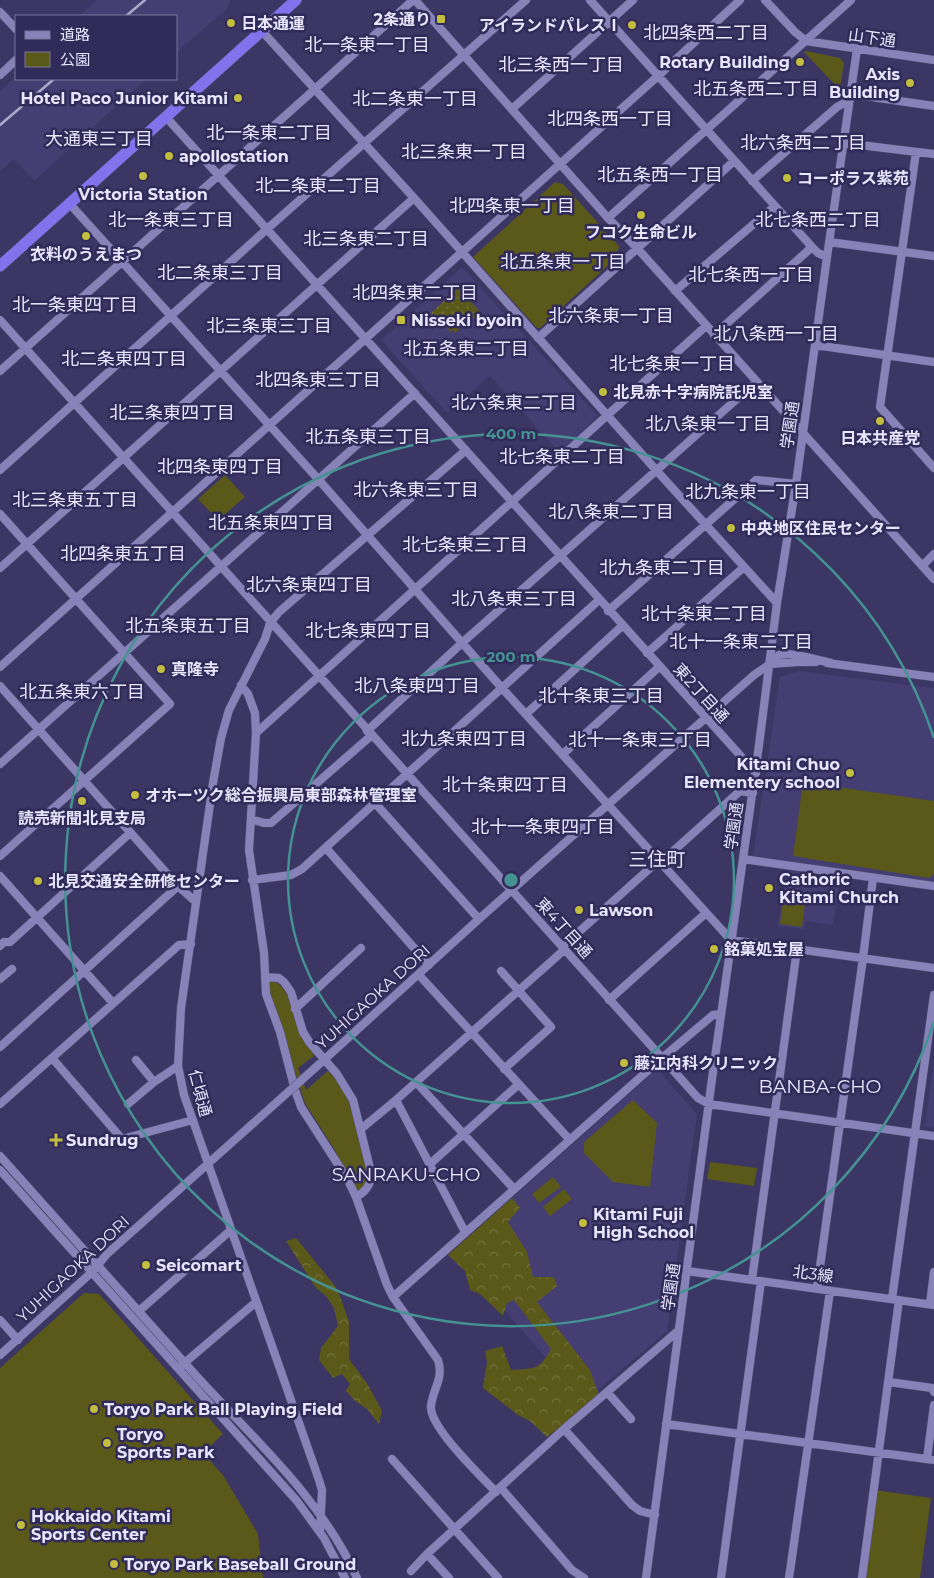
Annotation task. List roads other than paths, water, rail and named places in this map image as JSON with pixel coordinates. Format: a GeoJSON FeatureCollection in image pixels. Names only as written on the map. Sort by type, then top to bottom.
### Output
{"type":"FeatureCollection","features":[{"type":"Feature","properties":{"kind":"highway"},"geometry":{"type":"LineString","coordinates":[[0,266],[296,0]]}},
{"type":"Feature","properties":{"kind":"street"},"geometry":{"type":"LineString","coordinates":[[0,371],[414,0],[934,580]]}},
{"type":"Feature","properties":{"kind":"street"},"geometry":{"type":"LineString","coordinates":[[0,470],[267,229],[526,0]]}},
{"type":"Feature","properties":{"kind":"street"},"geometry":{"type":"LineString","coordinates":[[590,0],[812,247],[818,253],[827,257]]}},
{"type":"Feature","properties":{"kind":"street"},"geometry":{"type":"LineString","coordinates":[[512,109],[632,0]]}},
{"type":"Feature","properties":{"kind":"street"},"geometry":{"type":"LineString","coordinates":[[0,667],[658,76],[740,0]]}},
{"type":"Feature","properties":{"kind":"street"},"geometry":{"type":"LineString","coordinates":[[765,0],[794,32],[806,41]]}},
{"type":"Feature","properties":{"kind":"street"},"geometry":{"type":"LineString","coordinates":[[608,218],[851,0]]}},
{"type":"Feature","properties":{"kind":"street"},"geometry":{"type":"LineString","coordinates":[[0,12],[15,29]]}},
{"type":"Feature","properties":{"kind":"street"},"geometry":{"type":"LineString","coordinates":[[261,30],[777,603]]}},
{"type":"Feature","properties":{"kind":"street","name":"山下通"},"geometry":{"type":"LineString","coordinates":[[806,41],[934,60]]}},
{"type":"Feature","properties":{"kind":"street","name":"学園通"},"geometry":{"type":"LineString","coordinates":[[646,1578],[731,940],[756,774],[777,603],[796,484],[857,49]]}},
{"type":"Feature","properties":{"kind":"street"},"geometry":{"type":"LineString","coordinates":[[0,75],[15,61]]}},
{"type":"Feature","properties":{"kind":"street"},"geometry":{"type":"LineString","coordinates":[[752,181],[850,97],[934,106]]}},
{"type":"Feature","properties":{"kind":"street","name":"東2丁目通"},"geometry":{"type":"LineString","coordinates":[[166,117],[756,774]]}},
{"type":"Feature","properties":{"kind":"street"},"geometry":{"type":"LineString","coordinates":[[843,143],[934,154]]}},
{"type":"Feature","properties":{"kind":"street"},"geometry":{"type":"LineString","coordinates":[[916,152],[880,407],[934,467]]}},
{"type":"Feature","properties":{"kind":"street"},"geometry":{"type":"LineString","coordinates":[[538,338],[734,161]]}},
{"type":"Feature","properties":{"kind":"street"},"geometry":{"type":"LineString","coordinates":[[0,568],[414,198]]}},
{"type":"Feature","properties":{"kind":"street"},"geometry":{"type":"LineString","coordinates":[[69,203],[268,426],[318,479],[501,687],[731,940],[934,968]]}},
{"type":"Feature","properties":{"kind":"street"},"geometry":{"type":"LineString","coordinates":[[676,291],[775,206]]}},
{"type":"Feature","properties":{"kind":"street"},"geometry":{"type":"LineString","coordinates":[[829,242],[934,256]]}},
{"type":"Feature","properties":{"kind":"street"},"geometry":{"type":"LineString","coordinates":[[714,335],[812,247]]}},
{"type":"Feature","properties":{"kind":"street","name":"東4丁目通"},"geometry":{"type":"LineString","coordinates":[[0,320],[609,1000],[698,1098],[709,1104]]}},
{"type":"Feature","properties":{"kind":"street"},"geometry":{"type":"LineString","coordinates":[[256,733],[706,326]]}},
{"type":"Feature","properties":{"kind":"street"},"geometry":{"type":"LineString","coordinates":[[815,345],[934,362]]}},
{"type":"Feature","properties":{"kind":"street"},"geometry":{"type":"LineString","coordinates":[[251,819],[272,823],[463,642],[756,382]]}},
{"type":"Feature","properties":{"kind":"street"},"geometry":{"type":"LineString","coordinates":[[0,764],[125,654],[414,393]]}},
{"type":"Feature","properties":{"kind":"street"},"geometry":{"type":"LineString","coordinates":[[270,622],[279,612],[466,450]]}},
{"type":"Feature","properties":{"kind":"street"},"geometry":{"type":"LineString","coordinates":[[608,611],[756,480],[796,484]]}},
{"type":"Feature","properties":{"kind":"street"},"geometry":{"type":"LineString","coordinates":[[0,514],[170,704],[0,856]]}},
{"type":"Feature","properties":{"kind":"street"},"geometry":{"type":"LineString","coordinates":[[922,566],[934,554]]}},
{"type":"Feature","properties":{"kind":"street"},"geometry":{"type":"LineString","coordinates":[[647,653],[744,566]]}},
{"type":"Feature","properties":{"kind":"street"},"geometry":{"type":"LineString","coordinates":[[252,880],[291,875],[302,869],[599,600]]}},
{"type":"Feature","properties":{"kind":"street","name":"仁頃通"},"geometry":{"type":"LineString","coordinates":[[270,622],[265,638],[229,710],[221,738],[212,783],[181,1008],[178,1066],[208,1165],[322,1490],[320,1532]]}},
{"type":"Feature","properties":{"kind":"street"},"geometry":{"type":"LineString","coordinates":[[526,714],[622,626]]}},
{"type":"Feature","properties":{"kind":"street"},"geometry":{"type":"LineString","coordinates":[[770,664],[798,662],[831,663],[934,677]]}},
{"type":"Feature","properties":{"kind":"street","name":"YUHIGAOKA DORI"},"geometry":{"type":"LineString","coordinates":[[0,1355],[92,1272],[107,1254],[419,975],[511,890],[704,717],[754,674],[770,664]]}},
{"type":"Feature","properties":{"kind":"street"},"geometry":{"type":"LineString","coordinates":[[563,754],[659,667]]}},
{"type":"Feature","properties":{"kind":"street"},"geometry":{"type":"LineString","coordinates":[[241,685],[248,694],[255,713],[256,733],[249,850],[264,953],[266,994],[280,1032],[301,1107],[334,1156],[356,1197],[393,1297],[438,1360],[441,1370],[431,1407],[436,1424],[572,1570],[584,1578]]}},
{"type":"Feature","properties":{"kind":"street"},"geometry":{"type":"LineString","coordinates":[[0,686],[178,886],[196,902]]}},
{"type":"Feature","properties":{"kind":"street"},"geometry":{"type":"LineString","coordinates":[[361,1129],[396,1100],[740,791],[753,793]]}},
{"type":"Feature","properties":{"kind":"street"},"geometry":{"type":"LineString","coordinates":[[375,803],[479,919]]}},
{"type":"Feature","properties":{"kind":"street"},"geometry":{"type":"LineString","coordinates":[[0,946],[4,942],[10,942],[130,833]]}},
{"type":"Feature","properties":{"kind":"street"},"geometry":{"type":"LineString","coordinates":[[326,848],[429,965]]}},
{"type":"Feature","properties":{"kind":"street"},"geometry":{"type":"LineString","coordinates":[[743,859],[934,886]]}},
{"type":"Feature","properties":{"kind":"street"},"geometry":{"type":"LineString","coordinates":[[0,876],[113,1003]]}},
{"type":"Feature","properties":{"kind":"street"},"geometry":{"type":"LineString","coordinates":[[817,1288],[864,958],[873,878]]}},
{"type":"Feature","properties":{"kind":"street"},"geometry":{"type":"LineString","coordinates":[[0,1047],[178,886]]}},
{"type":"Feature","properties":{"kind":"street"},"geometry":{"type":"LineString","coordinates":[[609,1000],[706,913]]}},
{"type":"Feature","properties":{"kind":"street"},"geometry":{"type":"LineString","coordinates":[[0,1104],[179,945],[191,944]]}},
{"type":"Feature","properties":{"kind":"street"},"geometry":{"type":"LineString","coordinates":[[295,1009],[361,948]]}},
{"type":"Feature","properties":{"kind":"street"},"geometry":{"type":"LineString","coordinates":[[721,1578],[740,1435],[774,1114],[797,950]]}},
{"type":"Feature","properties":{"kind":"street"},"geometry":{"type":"LineString","coordinates":[[0,979],[12,969]]}},
{"type":"Feature","properties":{"kind":"street"},"geometry":{"type":"LineString","coordinates":[[501,971],[551,1027],[504,1069]]}},
{"type":"Feature","properties":{"kind":"street"},"geometry":{"type":"LineString","coordinates":[[419,975],[570,1140]]}},
{"type":"Feature","properties":{"kind":"street"},"geometry":{"type":"LineString","coordinates":[[265,977],[278,978],[284,982],[290,992],[303,1032],[337,1074],[353,1100],[372,1176],[370,1185],[356,1197]]}},
{"type":"Feature","properties":{"kind":"street"},"geometry":{"type":"LineString","coordinates":[[862,1578],[889,1382],[914,1133],[934,995]]}},
{"type":"Feature","properties":{"kind":"street"},"geometry":{"type":"LineString","coordinates":[[393,1297],[662,1058],[713,1015],[721,1014]]}},
{"type":"Feature","properties":{"kind":"street"},"geometry":{"type":"LineString","coordinates":[[52,1058],[122,1139],[193,1120]]}},
{"type":"Feature","properties":{"kind":"street"},"geometry":{"type":"LineString","coordinates":[[136,1060],[154,1082]]}},
{"type":"Feature","properties":{"kind":"street"},"geometry":{"type":"LineString","coordinates":[[128,1104],[154,1082],[178,1066]]}},
{"type":"Feature","properties":{"kind":"street"},"geometry":{"type":"LineString","coordinates":[[416,1082],[514,1189]]}},
{"type":"Feature","properties":{"kind":"street"},"geometry":{"type":"LineString","coordinates":[[430,1164],[519,1084]]}},
{"type":"Feature","properties":{"kind":"street"},"geometry":{"type":"LineString","coordinates":[[396,1100],[465,1232]]}},
{"type":"Feature","properties":{"kind":"street"},"geometry":{"type":"LineString","coordinates":[[709,1104],[934,1136]]}},
{"type":"Feature","properties":{"kind":"street"},"geometry":{"type":"LineString","coordinates":[[0,1156],[305,1494],[332,1531],[358,1578]]}},
{"type":"Feature","properties":{"kind":"street"},"geometry":{"type":"LineString","coordinates":[[0,1170],[297,1501],[320,1532],[345,1578]]}},
{"type":"Feature","properties":{"kind":"street"},"geometry":{"type":"LineString","coordinates":[[139,1311],[231,1230]]}},
{"type":"Feature","properties":{"kind":"street","name":"北3線"},"geometry":{"type":"LineString","coordinates":[[687,1271],[932,1305]]}},
{"type":"Feature","properties":{"kind":"street"},"geometry":{"type":"LineString","coordinates":[[932,1305],[934,1272]]}},
{"type":"Feature","properties":{"kind":"street"},"geometry":{"type":"LineString","coordinates":[[789,1578],[830,1291]]}},
{"type":"Feature","properties":{"kind":"street"},"geometry":{"type":"LineString","coordinates":[[178,1369],[256,1302]]}},
{"type":"Feature","properties":{"kind":"street"},"geometry":{"type":"LineString","coordinates":[[0,1320],[18,1340]]}},
{"type":"Feature","properties":{"kind":"street"},"geometry":{"type":"LineString","coordinates":[[411,1571],[427,1554],[564,1429],[679,1330]]}},
{"type":"Feature","properties":{"kind":"street"},"geometry":{"type":"LineString","coordinates":[[889,1382],[932,1388],[934,1392]]}},
{"type":"Feature","properties":{"kind":"street"},"geometry":{"type":"LineString","coordinates":[[607,1392],[631,1419]]}},
{"type":"Feature","properties":{"kind":"street"},"geometry":{"type":"LineString","coordinates":[[666,1424],[931,1459],[934,1405]]}},
{"type":"Feature","properties":{"kind":"street"},"geometry":{"type":"LineString","coordinates":[[564,1429],[632,1505],[640,1511],[655,1515]]}},
{"type":"Feature","properties":{"kind":"street"},"geometry":{"type":"LineString","coordinates":[[392,1460],[498,1578]]}},
{"type":"Feature","properties":{"kind":"street"},"geometry":{"type":"LineString","coordinates":[[427,1554],[449,1578]]}},
{"type":"Feature","properties":{"kind":"railway"},"geometry":{"type":"LineString","coordinates":[[127,15],[145,0]]}},
{"type":"Feature","properties":{"kind":"railway"},"geometry":{"type":"LineString","coordinates":[[0,125],[53,80]]}},
{"type":"Feature","properties":{"kind":"place","name":"2条通り"},"geometry":{"type":"Point","coordinates":[441,19]}},
{"type":"Feature","properties":{"kind":"place","name":"日本通運"},"geometry":{"type":"Point","coordinates":[231,23]}},
{"type":"Feature","properties":{"kind":"place","name":"アイランドパレスⅠ"},"geometry":{"type":"Point","coordinates":[632,25]}},
{"type":"Feature","properties":{"kind":"place","name":"Rotary Building"},"geometry":{"type":"Point","coordinates":[800,62]}},
{"type":"Feature","properties":{"kind":"place","name":"Axis Building"},"geometry":{"type":"Point","coordinates":[910,83]}},
{"type":"Feature","properties":{"kind":"place","name":"Hotel Paco Junior Kitami"},"geometry":{"type":"Point","coordinates":[238,98]}},
{"type":"Feature","properties":{"kind":"place","name":"apollostation"},"geometry":{"type":"Point","coordinates":[169,156]}},
{"type":"Feature","properties":{"kind":"place","name":"Victoria Station"},"geometry":{"type":"Point","coordinates":[143,176]}},
{"type":"Feature","properties":{"kind":"place","name":"コーポラス紫苑"},"geometry":{"type":"Point","coordinates":[787,178]}},
{"type":"Feature","properties":{"kind":"place","name":"フコク生命ビル"},"geometry":{"type":"Point","coordinates":[641,215]}},
{"type":"Feature","properties":{"kind":"place","name":"衣料のうえまつ"},"geometry":{"type":"Point","coordinates":[86,236]}},
{"type":"Feature","properties":{"kind":"place","name":"Nisseki byoin"},"geometry":{"type":"Point","coordinates":[401,320]}},
{"type":"Feature","properties":{"kind":"place","name":"北見赤十字病院託児室"},"geometry":{"type":"Point","coordinates":[603,392]}},
{"type":"Feature","properties":{"kind":"place","name":"日本共産党"},"geometry":{"type":"Point","coordinates":[880,421]}},
{"type":"Feature","properties":{"kind":"place","name":"中央地区住民センター"},"geometry":{"type":"Point","coordinates":[731,528]}},
{"type":"Feature","properties":{"kind":"place","name":"真隆寺"},"geometry":{"type":"Point","coordinates":[161,669]}},
{"type":"Feature","properties":{"kind":"place","name":"Kitami Chuo Elementery school"},"geometry":{"type":"Point","coordinates":[850,773]}},
{"type":"Feature","properties":{"kind":"place","name":"オホーツク総合振興局東部森林管理室"},"geometry":{"type":"Point","coordinates":[135,795]}},
{"type":"Feature","properties":{"kind":"place","name":"読売新聞北見支局"},"geometry":{"type":"Point","coordinates":[82,801]}},
{"type":"Feature","properties":{"kind":"place","name":"北見交通安全研修センター"},"geometry":{"type":"Point","coordinates":[38,881]}},
{"type":"Feature","properties":{"kind":"place","name":"Cathoric Kitami Church"},"geometry":{"type":"Point","coordinates":[769,888]}},
{"type":"Feature","properties":{"kind":"place","name":"Lawson"},"geometry":{"type":"Point","coordinates":[579,910]}},
{"type":"Feature","properties":{"kind":"place","name":"銘菓処宝屋"},"geometry":{"type":"Point","coordinates":[714,949]}},
{"type":"Feature","properties":{"kind":"place","name":"藤江内科クリニック"},"geometry":{"type":"Point","coordinates":[624,1063]}},
{"type":"Feature","properties":{"kind":"place","name":"Sundrug"},"geometry":{"type":"Point","coordinates":[56,1140]}},
{"type":"Feature","properties":{"kind":"place","name":"Kitami Fuji High School"},"geometry":{"type":"Point","coordinates":[583,1223]}},
{"type":"Feature","properties":{"kind":"place","name":"Seicomart"},"geometry":{"type":"Point","coordinates":[146,1265]}},
{"type":"Feature","properties":{"kind":"place","name":"Toryo Park Ball Playing Field"},"geometry":{"type":"Point","coordinates":[94,1409]}},
{"type":"Feature","properties":{"kind":"place","name":"Toryo Sports Park"},"geometry":{"type":"Point","coordinates":[107,1443]}},
{"type":"Feature","properties":{"kind":"place","name":"Hokkaido Kitami Sports Center"},"geometry":{"type":"Point","coordinates":[21,1525]}},
{"type":"Feature","properties":{"kind":"place","name":"Toryo Park Baseball Ground"},"geometry":{"type":"Point","coordinates":[114,1564]}},
{"type":"Feature","properties":{"kind":"district","name":"北四条西二丁目"},"geometry":{"type":"Point","coordinates":[706,33]}},
{"type":"Feature","properties":{"kind":"district","name":"北一条東一丁目"},"geometry":{"type":"Point","coordinates":[367,45]}},
{"type":"Feature","properties":{"kind":"district","name":"北三条西一丁目"},"geometry":{"type":"Point","coordinates":[561,65]}},
{"type":"Feature","properties":{"kind":"district","name":"北五条西二丁目"},"geometry":{"type":"Point","coordinates":[756,89]}},
{"type":"Feature","properties":{"kind":"district","name":"北二条東一丁目"},"geometry":{"type":"Point","coordinates":[415,99]}},
{"type":"Feature","properties":{"kind":"district","name":"北四条西一丁目"},"geometry":{"type":"Point","coordinates":[610,119]}},
{"type":"Feature","properties":{"kind":"district","name":"北一条東二丁目"},"geometry":{"type":"Point","coordinates":[269,133]}},
{"type":"Feature","properties":{"kind":"district","name":"大通東三丁目"},"geometry":{"type":"Point","coordinates":[99,139]}},
{"type":"Feature","properties":{"kind":"district","name":"北六条西二丁目"},"geometry":{"type":"Point","coordinates":[803,143]}},
{"type":"Feature","properties":{"kind":"district","name":"北三条東一丁目"},"geometry":{"type":"Point","coordinates":[464,152]}},
{"type":"Feature","properties":{"kind":"district","name":"北五条西一丁目"},"geometry":{"type":"Point","coordinates":[660,175]}},
{"type":"Feature","properties":{"kind":"district","name":"北二条東二丁目"},"geometry":{"type":"Point","coordinates":[318,186]}},
{"type":"Feature","properties":{"kind":"district","name":"北四条東一丁目"},"geometry":{"type":"Point","coordinates":[512,206]}},
{"type":"Feature","properties":{"kind":"district","name":"北一条東三丁目"},"geometry":{"type":"Point","coordinates":[171,220]}},
{"type":"Feature","properties":{"kind":"district","name":"北七条西二丁目"},"geometry":{"type":"Point","coordinates":[818,220]}},
{"type":"Feature","properties":{"kind":"district","name":"北三条東二丁目"},"geometry":{"type":"Point","coordinates":[366,239]}},
{"type":"Feature","properties":{"kind":"district","name":"北五条東一丁目"},"geometry":{"type":"Point","coordinates":[563,262]}},
{"type":"Feature","properties":{"kind":"district","name":"北二条東三丁目"},"geometry":{"type":"Point","coordinates":[220,273]}},
{"type":"Feature","properties":{"kind":"district","name":"北七条西一丁目"},"geometry":{"type":"Point","coordinates":[751,275]}},
{"type":"Feature","properties":{"kind":"district","name":"北四条東二丁目"},"geometry":{"type":"Point","coordinates":[415,293]}},
{"type":"Feature","properties":{"kind":"district","name":"北一条東四丁目"},"geometry":{"type":"Point","coordinates":[75,305]}},
{"type":"Feature","properties":{"kind":"district","name":"北六条東一丁目"},"geometry":{"type":"Point","coordinates":[611,316]}},
{"type":"Feature","properties":{"kind":"district","name":"北三条東三丁目"},"geometry":{"type":"Point","coordinates":[269,326]}},
{"type":"Feature","properties":{"kind":"district","name":"北八条西一丁目"},"geometry":{"type":"Point","coordinates":[776,334]}},
{"type":"Feature","properties":{"kind":"district","name":"北五条東二丁目"},"geometry":{"type":"Point","coordinates":[466,349]}},
{"type":"Feature","properties":{"kind":"district","name":"北二条東四丁目"},"geometry":{"type":"Point","coordinates":[124,359]}},
{"type":"Feature","properties":{"kind":"district","name":"北七条東一丁目"},"geometry":{"type":"Point","coordinates":[672,364]}},
{"type":"Feature","properties":{"kind":"district","name":"北四条東三丁目"},"geometry":{"type":"Point","coordinates":[318,380]}},
{"type":"Feature","properties":{"kind":"district","name":"北六条東二丁目"},"geometry":{"type":"Point","coordinates":[514,403]}},
{"type":"Feature","properties":{"kind":"district","name":"北三条東四丁目"},"geometry":{"type":"Point","coordinates":[172,413]}},
{"type":"Feature","properties":{"kind":"district","name":"北八条東一丁目"},"geometry":{"type":"Point","coordinates":[708,424]}},
{"type":"Feature","properties":{"kind":"district","name":"北五条東三丁目"},"geometry":{"type":"Point","coordinates":[368,437]}},
{"type":"Feature","properties":{"kind":"district","name":"北七条東二丁目"},"geometry":{"type":"Point","coordinates":[562,457]}},
{"type":"Feature","properties":{"kind":"district","name":"北四条東四丁目"},"geometry":{"type":"Point","coordinates":[220,467]}},
{"type":"Feature","properties":{"kind":"district","name":"北六条東三丁目"},"geometry":{"type":"Point","coordinates":[416,490]}},
{"type":"Feature","properties":{"kind":"district","name":"北九条東一丁目"},"geometry":{"type":"Point","coordinates":[748,492]}},
{"type":"Feature","properties":{"kind":"district","name":"北三条東五丁目"},"geometry":{"type":"Point","coordinates":[75,500]}},
{"type":"Feature","properties":{"kind":"district","name":"北八条東二丁目"},"geometry":{"type":"Point","coordinates":[611,512]}},
{"type":"Feature","properties":{"kind":"district","name":"北五条東四丁目"},"geometry":{"type":"Point","coordinates":[271,523]}},
{"type":"Feature","properties":{"kind":"district","name":"北七条東三丁目"},"geometry":{"type":"Point","coordinates":[465,545]}},
{"type":"Feature","properties":{"kind":"district","name":"北四条東五丁目"},"geometry":{"type":"Point","coordinates":[123,554]}},
{"type":"Feature","properties":{"kind":"district","name":"北九条東二丁目"},"geometry":{"type":"Point","coordinates":[662,568]}},
{"type":"Feature","properties":{"kind":"district","name":"北六条東四丁目"},"geometry":{"type":"Point","coordinates":[309,585]}},
{"type":"Feature","properties":{"kind":"district","name":"北八条東三丁目"},"geometry":{"type":"Point","coordinates":[514,599]}},
{"type":"Feature","properties":{"kind":"district","name":"北十条東二丁目"},"geometry":{"type":"Point","coordinates":[704,614]}},
{"type":"Feature","properties":{"kind":"district","name":"北五条東五丁目"},"geometry":{"type":"Point","coordinates":[188,626]}},
{"type":"Feature","properties":{"kind":"district","name":"北七条東四丁目"},"geometry":{"type":"Point","coordinates":[368,631]}},
{"type":"Feature","properties":{"kind":"district","name":"北十一条東二丁目"},"geometry":{"type":"Point","coordinates":[741,642]}},
{"type":"Feature","properties":{"kind":"district","name":"北八条東四丁目"},"geometry":{"type":"Point","coordinates":[417,686]}},
{"type":"Feature","properties":{"kind":"district","name":"北五条東六丁目"},"geometry":{"type":"Point","coordinates":[82,692]}},
{"type":"Feature","properties":{"kind":"district","name":"北十条東三丁目"},"geometry":{"type":"Point","coordinates":[601,696]}},
{"type":"Feature","properties":{"kind":"district","name":"北九条東四丁目"},"geometry":{"type":"Point","coordinates":[464,739]}},
{"type":"Feature","properties":{"kind":"district","name":"北十一条東三丁目"},"geometry":{"type":"Point","coordinates":[640,740]}},
{"type":"Feature","properties":{"kind":"district","name":"北十条東四丁目"},"geometry":{"type":"Point","coordinates":[505,785]}},
{"type":"Feature","properties":{"kind":"district","name":"北十一条東四丁目"},"geometry":{"type":"Point","coordinates":[543,827]}},
{"type":"Feature","properties":{"kind":"district","name":"三住町"},"geometry":{"type":"Point","coordinates":[657,859]}},
{"type":"Feature","properties":{"kind":"district","name":"BANBA-CHO"},"geometry":{"type":"Point","coordinates":[820,1086]}},
{"type":"Feature","properties":{"kind":"district","name":"SANRAKU-CHO"},"geometry":{"type":"Point","coordinates":[406,1174]}}]}
